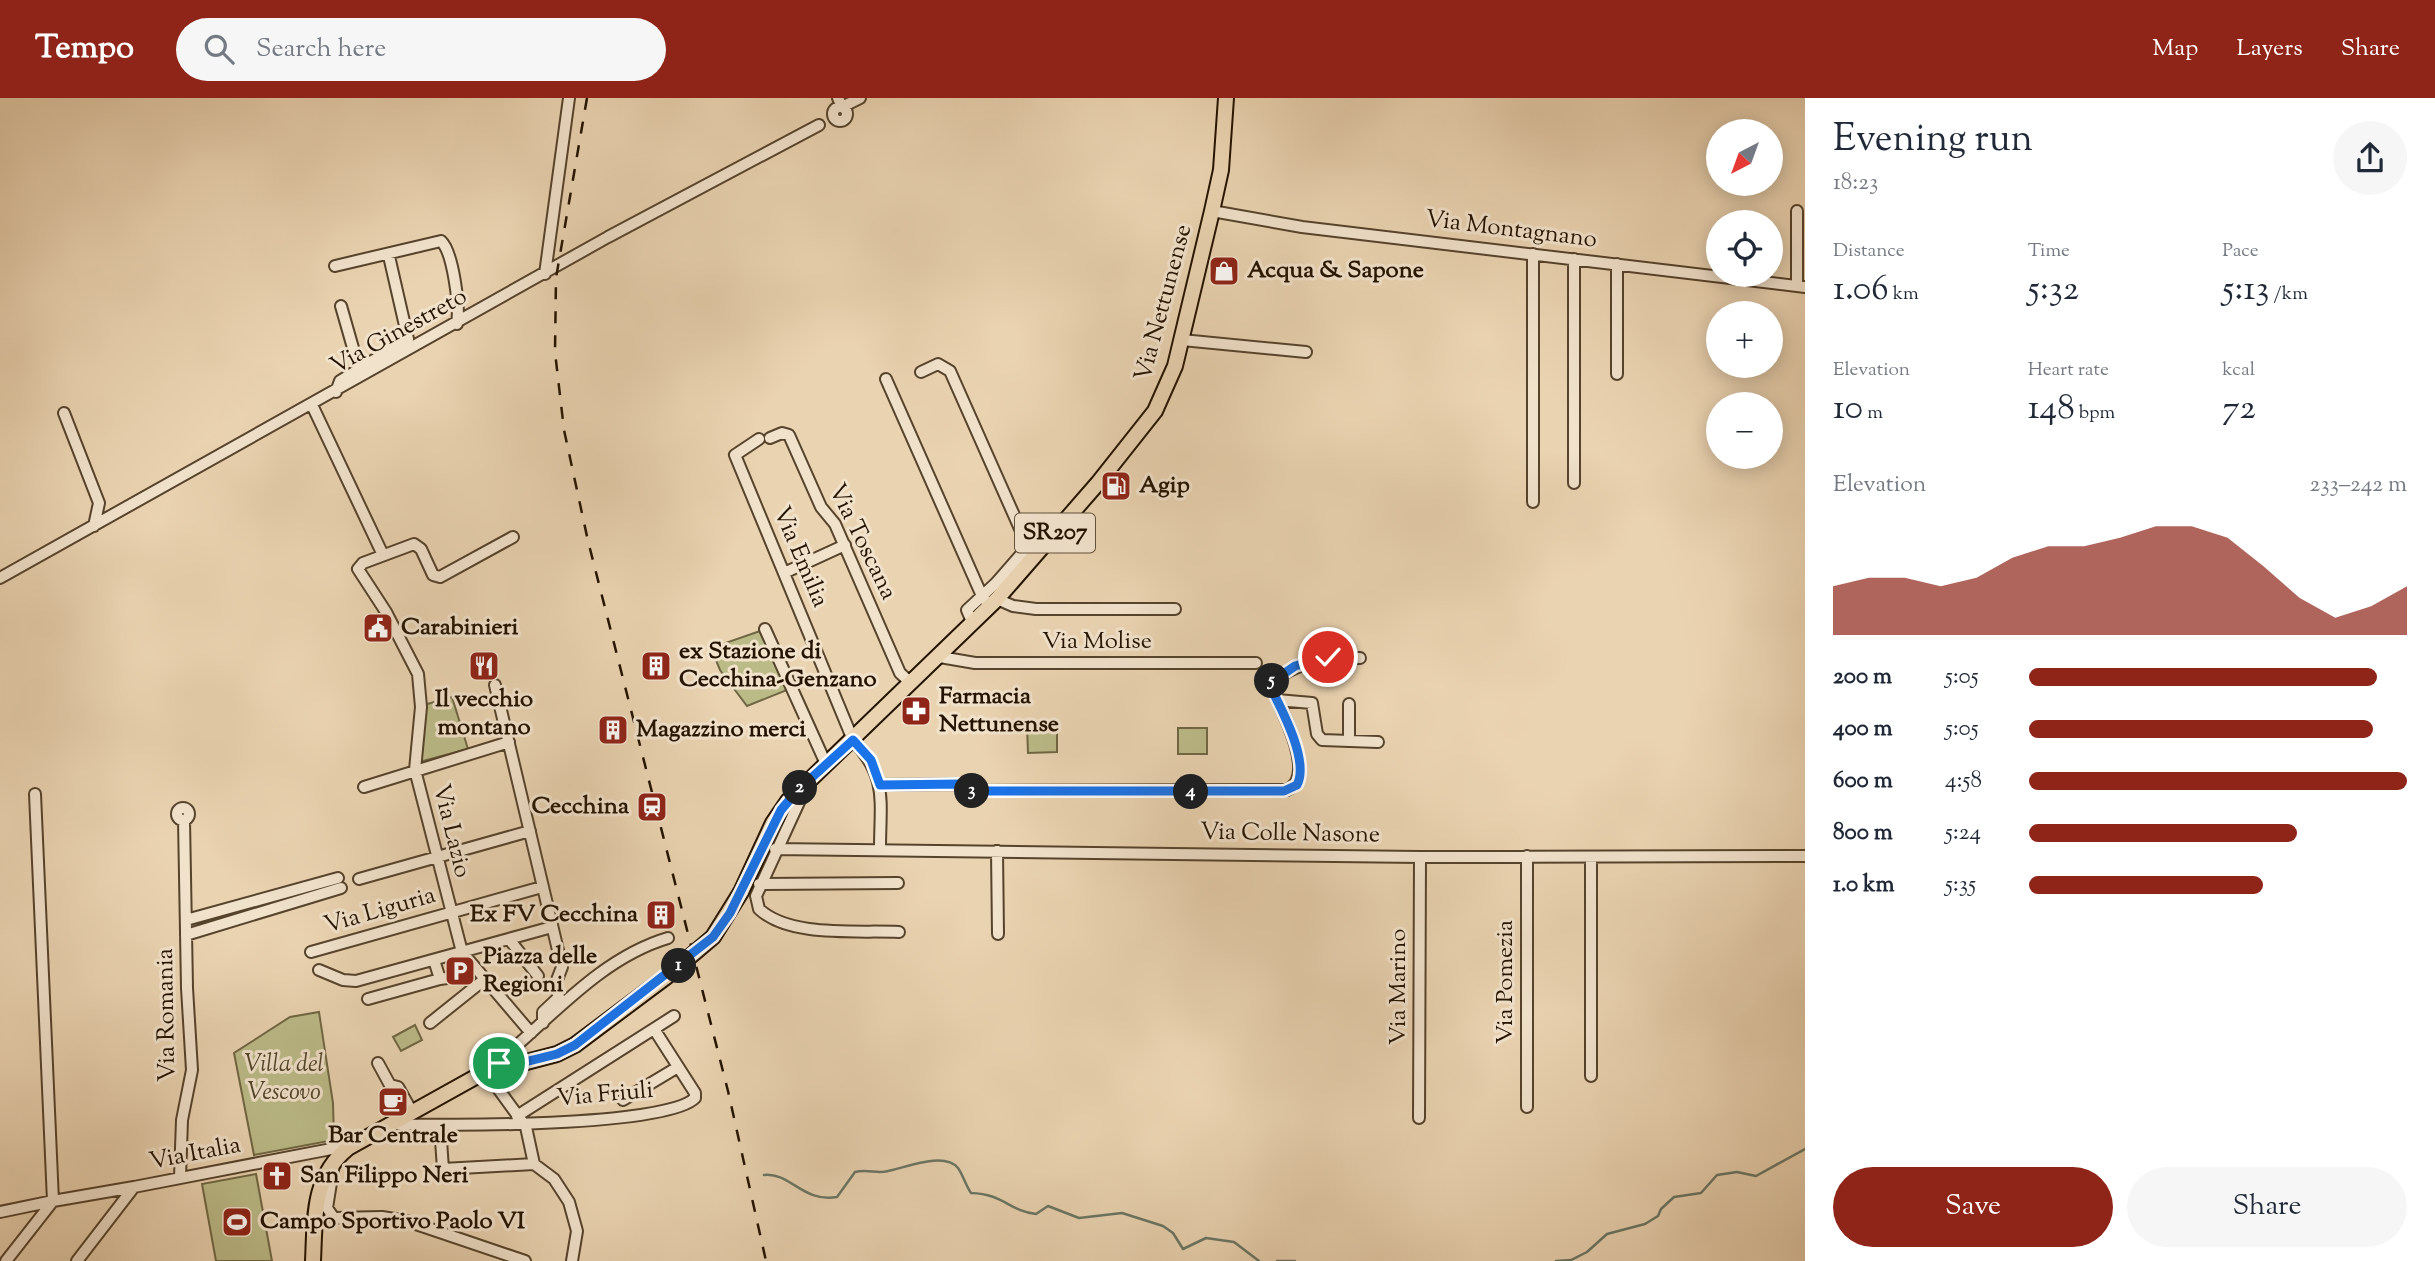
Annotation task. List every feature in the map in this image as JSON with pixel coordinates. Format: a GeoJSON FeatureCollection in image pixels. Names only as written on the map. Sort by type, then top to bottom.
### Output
{"type":"FeatureCollection","features":[{"type":"Feature","properties":{"kind":"main road","name":"Via Nettunense"},"geometry":{"type":"LineString","coordinates":[[313,1261],[315,1209],[325,1175],[334,1161],[354,1144],[491,1070],[557,1054],[575,1045],[666,977],[717,933],[741,892],[773,823],[797,791],[973,624],[994,594],[1150,418],[1169,385],[1182,340],[1221,170],[1226,98]]}},
{"type":"Feature","properties":{"kind":"street"},"geometry":{"type":"LineString","coordinates":[[545,274],[569,98]]}},
{"type":"Feature","properties":{"kind":"street","name":"Via Ginestreto"},"geometry":{"type":"LineString","coordinates":[[0,578],[545,274],[819,125],[838,109],[857,100]]}},
{"type":"Feature","properties":{"kind":"street","name":"Via Montagnano"},"geometry":{"type":"LineString","coordinates":[[1212,211],[1302,227],[1801,286]]}},
{"type":"Feature","properties":{"kind":"street"},"geometry":{"type":"LineString","coordinates":[[1797,211],[1801,286]]}},
{"type":"Feature","properties":{"kind":"street"},"geometry":{"type":"LineString","coordinates":[[335,266],[436,240],[443,242],[456,291],[457,324]]}},
{"type":"Feature","properties":{"kind":"street"},"geometry":{"type":"LineString","coordinates":[[1533,502],[1534,254]]}},
{"type":"Feature","properties":{"kind":"street"},"geometry":{"type":"LineString","coordinates":[[336,392],[339,382],[408,339],[389,256]]}},
{"type":"Feature","properties":{"kind":"street"},"geometry":{"type":"LineString","coordinates":[[1574,259],[1574,483]]}},
{"type":"Feature","properties":{"kind":"street"},"geometry":{"type":"LineString","coordinates":[[1617,264],[1617,374]]}},
{"type":"Feature","properties":{"kind":"street"},"geometry":{"type":"LineString","coordinates":[[341,306],[359,369]]}},
{"type":"Feature","properties":{"kind":"street"},"geometry":{"type":"LineString","coordinates":[[1182,340],[1306,352]]}},
{"type":"Feature","properties":{"kind":"street"},"geometry":{"type":"LineString","coordinates":[[921,372],[938,365],[950,371],[1025,540],[1024,551],[994,594]]}},
{"type":"Feature","properties":{"kind":"street"},"geometry":{"type":"LineString","coordinates":[[886,379],[994,594],[1013,607],[1036,609],[1175,609]]}},
{"type":"Feature","properties":{"kind":"street"},"geometry":{"type":"LineString","coordinates":[[312,405],[383,555],[416,545],[433,575],[440,578],[513,537]]}},
{"type":"Feature","properties":{"kind":"street"},"geometry":{"type":"LineString","coordinates":[[64,413],[99,503],[94,526]]}},
{"type":"Feature","properties":{"kind":"street","name":"Via Toscana"},"geometry":{"type":"LineString","coordinates":[[765,439],[782,433],[789,435],[821,508],[834,522],[845,545],[900,673],[911,683]]}},
{"type":"Feature","properties":{"kind":"street","name":"Via Emilia"},"geometry":{"type":"LineString","coordinates":[[765,439],[735,455],[853,740],[871,760],[880,785]]}},
{"type":"Feature","properties":{"kind":"street"},"geometry":{"type":"LineString","coordinates":[[784,573],[845,545]]}},
{"type":"Feature","properties":{"kind":"street","name":"Via Lazio"},"geometry":{"type":"LineString","coordinates":[[383,555],[362,564],[359,571],[413,662],[421,695],[415,770],[462,952],[531,1033]]}},
{"type":"Feature","properties":{"kind":"street"},"geometry":{"type":"LineString","coordinates":[[765,629],[826,764]]}},
{"type":"Feature","properties":{"kind":"street","name":"Via Molise"},"geometry":{"type":"LineString","coordinates":[[940,657],[975,663],[1256,663]]}},
{"type":"Feature","properties":{"kind":"street"},"geometry":{"type":"LineString","coordinates":[[880,849],[880,785],[961,784],[971,791],[1284,791],[1297,785],[1300,776],[1293,734],[1267,680],[1311,660],[1360,658]]}},
{"type":"Feature","properties":{"kind":"street"},"geometry":{"type":"LineString","coordinates":[[495,685],[562,972],[555,985],[559,997],[543,1012],[543,1023]]}},
{"type":"Feature","properties":{"kind":"street"},"geometry":{"type":"LineString","coordinates":[[1277,700],[1310,702],[1315,708],[1319,738],[1378,742]]}},
{"type":"Feature","properties":{"kind":"street"},"geometry":{"type":"LineString","coordinates":[[1349,704],[1349,741]]}},
{"type":"Feature","properties":{"kind":"street"},"geometry":{"type":"LineString","coordinates":[[364,786],[509,742]]}},
{"type":"Feature","properties":{"kind":"street"},"geometry":{"type":"LineString","coordinates":[[797,791],[800,800],[760,884],[756,903],[766,916],[794,927],[898,932]]}},
{"type":"Feature","properties":{"kind":"street"},"geometry":{"type":"LineString","coordinates":[[6,1261],[52,1201],[35,794]]}},
{"type":"Feature","properties":{"kind":"street","name":"Via Romania"},"geometry":{"type":"LineString","coordinates":[[180,1177],[182,1120],[192,1070],[184,820]]}},
{"type":"Feature","properties":{"kind":"street"},"geometry":{"type":"LineString","coordinates":[[359,879],[530,831]]}},
{"type":"Feature","properties":{"kind":"street","name":"Via Colle Nasone"},"geometry":{"type":"LineString","coordinates":[[775,849],[1420,857],[1805,856]]}},
{"type":"Feature","properties":{"kind":"street"},"geometry":{"type":"LineString","coordinates":[[997,851],[998,934]]}},
{"type":"Feature","properties":{"kind":"street","name":"Via Pomezia"},"geometry":{"type":"LineString","coordinates":[[1527,856],[1527,1107]]}},
{"type":"Feature","properties":{"kind":"street","name":"Via Marino"},"geometry":{"type":"LineString","coordinates":[[1419,1118],[1420,857]]}},
{"type":"Feature","properties":{"kind":"street"},"geometry":{"type":"LineString","coordinates":[[1591,857],[1591,1076]]}},
{"type":"Feature","properties":{"kind":"street"},"geometry":{"type":"LineString","coordinates":[[186,920],[340,883],[186,934]]}},
{"type":"Feature","properties":{"kind":"street"},"geometry":{"type":"LineString","coordinates":[[760,884],[898,883]]}},
{"type":"Feature","properties":{"kind":"street","name":"Via Liguria"},"geometry":{"type":"LineString","coordinates":[[311,952],[542,887]]}},
{"type":"Feature","properties":{"kind":"street"},"geometry":{"type":"LineString","coordinates":[[185,900],[201,916]]}},
{"type":"Feature","properties":{"kind":"street"},"geometry":{"type":"LineString","coordinates":[[319,970],[341,979],[356,981],[552,927]]}},
{"type":"Feature","properties":{"kind":"street"},"geometry":{"type":"LineString","coordinates":[[572,1261],[577,1241],[571,1206],[557,1183],[534,1164],[525,1117],[491,1070],[622,956],[668,938]]}},
{"type":"Feature","properties":{"kind":"street"},"geometry":{"type":"LineString","coordinates":[[509,939],[538,976]]}},
{"type":"Feature","properties":{"kind":"street"},"geometry":{"type":"LineString","coordinates":[[434,960],[440,979]]}},
{"type":"Feature","properties":{"kind":"street"},"geometry":{"type":"LineString","coordinates":[[368,999],[447,978],[471,963]]}},
{"type":"Feature","properties":{"kind":"street"},"geometry":{"type":"LineString","coordinates":[[430,1023],[485,979]]}},
{"type":"Feature","properties":{"kind":"street"},"geometry":{"type":"LineString","coordinates":[[525,1117],[674,1016]]}},
{"type":"Feature","properties":{"kind":"street"},"geometry":{"type":"LineString","coordinates":[[623,1100],[678,1067],[654,1029]]}},
{"type":"Feature","properties":{"kind":"street"},"geometry":{"type":"LineString","coordinates":[[379,1063],[390,1085],[398,1087],[412,1112]]}},
{"type":"Feature","properties":{"kind":"street","name":"Via Friuli"},"geometry":{"type":"LineString","coordinates":[[390,1124],[440,1126],[525,1117],[657,1114],[688,1104],[695,1098],[695,1093],[678,1067]]}},
{"type":"Feature","properties":{"kind":"street"},"geometry":{"type":"LineString","coordinates":[[440,1126],[443,1169],[534,1164]]}},
{"type":"Feature","properties":{"kind":"street","name":"Via Italia"},"geometry":{"type":"LineString","coordinates":[[77,1261],[134,1187],[354,1144]]}},
{"type":"Feature","properties":{"kind":"street"},"geometry":{"type":"LineString","coordinates":[[314,1153],[321,1160],[325,1175]]}},
{"type":"Feature","properties":{"kind":"street"},"geometry":{"type":"LineString","coordinates":[[334,1161],[327,1208],[338,1219],[382,1217],[417,1223],[525,1261]]}},
{"type":"Feature","properties":{"kind":"street"},"geometry":{"type":"LineString","coordinates":[[0,1212],[134,1187]]}},
{"type":"Feature","properties":{"kind":"green space"},"geometry":{"type":"Polygon","coordinates":[[[760,631],[787,690],[747,706],[720,670],[711,648],[760,631]]]}},
{"type":"Feature","properties":{"kind":"green space"},"geometry":{"type":"Polygon","coordinates":[[[452,697],[468,749],[423,761],[420,759],[427,704],[452,697]]]}},
{"type":"Feature","properties":{"kind":"green space"},"geometry":{"type":"Polygon","coordinates":[[[1057,725],[1057,752],[1028,753],[1027,726],[1057,725]]]}},
{"type":"Feature","properties":{"kind":"green space"},"geometry":{"type":"Polygon","coordinates":[[[1178,728],[1207,728],[1207,754],[1178,754],[1178,728]]]}},
{"type":"Feature","properties":{"kind":"green space","name":"Villa del Vescovo"},"geometry":{"type":"Polygon","coordinates":[[[319,1012],[333,1103],[334,1140],[254,1155],[234,1053],[290,1017],[319,1012]]]}},
{"type":"Feature","properties":{"kind":"green space"},"geometry":{"type":"Polygon","coordinates":[[[415,1025],[422,1040],[401,1051],[393,1037],[415,1025]]]}},
{"type":"Feature","properties":{"kind":"green space","name":"Campo Sportivo Paolo VI"},"geometry":{"type":"Polygon","coordinates":[[[256,1174],[272,1261],[216,1261],[202,1184],[256,1174]]]}},
{"type":"Feature","properties":{"kind":"waterway"},"geometry":{"type":"LineString","coordinates":[[1556,1261],[1571,1260],[1587,1252],[1607,1234],[1645,1224],[1658,1216],[1661,1209],[1674,1197],[1701,1193],[1717,1175],[1737,1172],[1756,1176],[1805,1149]]}},
{"type":"Feature","properties":{"kind":"waterway"},"geometry":{"type":"LineString","coordinates":[[764,1175],[782,1178],[806,1192],[825,1198],[837,1197],[855,1172],[884,1172],[924,1162],[944,1161],[958,1168],[971,1193],[991,1196],[1019,1210],[1036,1214],[1048,1206],[1079,1218],[1122,1213],[1163,1226],[1173,1233],[1183,1249],[1206,1238],[1234,1242],[1259,1261]]}},
{"type":"Feature","properties":{"kind":"waterway"},"geometry":{"type":"LineString","coordinates":[[1277,1261],[1295,1261]]}},
{"type":"Feature","properties":{"kind":"railway"},"geometry":{"type":"LineString","coordinates":[[587,98],[556,278],[555,352],[564,430],[588,541],[728,1091],[766,1261]]}},
{"type":"Feature","properties":{"kind":"place","name":"Acqua & Sapone"},"geometry":{"type":"Point","coordinates":[1224,271]}},
{"type":"Feature","properties":{"kind":"place","name":"Agip"},"geometry":{"type":"Point","coordinates":[1116,486]}},
{"type":"Feature","properties":{"kind":"place","name":"Carabinieri"},"geometry":{"type":"Point","coordinates":[378,628]}},
{"type":"Feature","properties":{"kind":"place","name":"Il vecchio montano"},"geometry":{"type":"Point","coordinates":[484,666]}},
{"type":"Feature","properties":{"kind":"place","name":"ex Stazione di Cecchina-Genzano"},"geometry":{"type":"Point","coordinates":[656,666]}},
{"type":"Feature","properties":{"kind":"place","name":"Farmacia Nettunense"},"geometry":{"type":"Point","coordinates":[916,711]}},
{"type":"Feature","properties":{"kind":"place","name":"Magazzino merci"},"geometry":{"type":"Point","coordinates":[613,730]}},
{"type":"Feature","properties":{"kind":"place","name":"Cecchina"},"geometry":{"type":"Point","coordinates":[652,807]}},
{"type":"Feature","properties":{"kind":"place","name":"Ex FV Cecchina"},"geometry":{"type":"Point","coordinates":[661,915]}},
{"type":"Feature","properties":{"kind":"place","name":"Piazza delle Regioni"},"geometry":{"type":"Point","coordinates":[460,971]}},
{"type":"Feature","properties":{"kind":"place","name":"Bar Centrale"},"geometry":{"type":"Point","coordinates":[393,1102]}},
{"type":"Feature","properties":{"kind":"place","name":"San Filippo Neri"},"geometry":{"type":"Point","coordinates":[277,1176]}},
{"type":"Feature","properties":{"kind":"place","name":"Campo Sportivo Paolo VI"},"geometry":{"type":"Point","coordinates":[237,1222]}},
{"type":"Feature","properties":{"kind":"route"},"geometry":{"type":"LineString","coordinates":[[499,1063],[496,1069],[557,1054],[588,1038],[705,945],[730,913],[781,810],[797,791],[853,740],[871,760],[880,785],[961,784],[971,791],[1279,792],[1297,785],[1300,776],[1293,734],[1269,684],[1295,666],[1328,657]]}}]}
